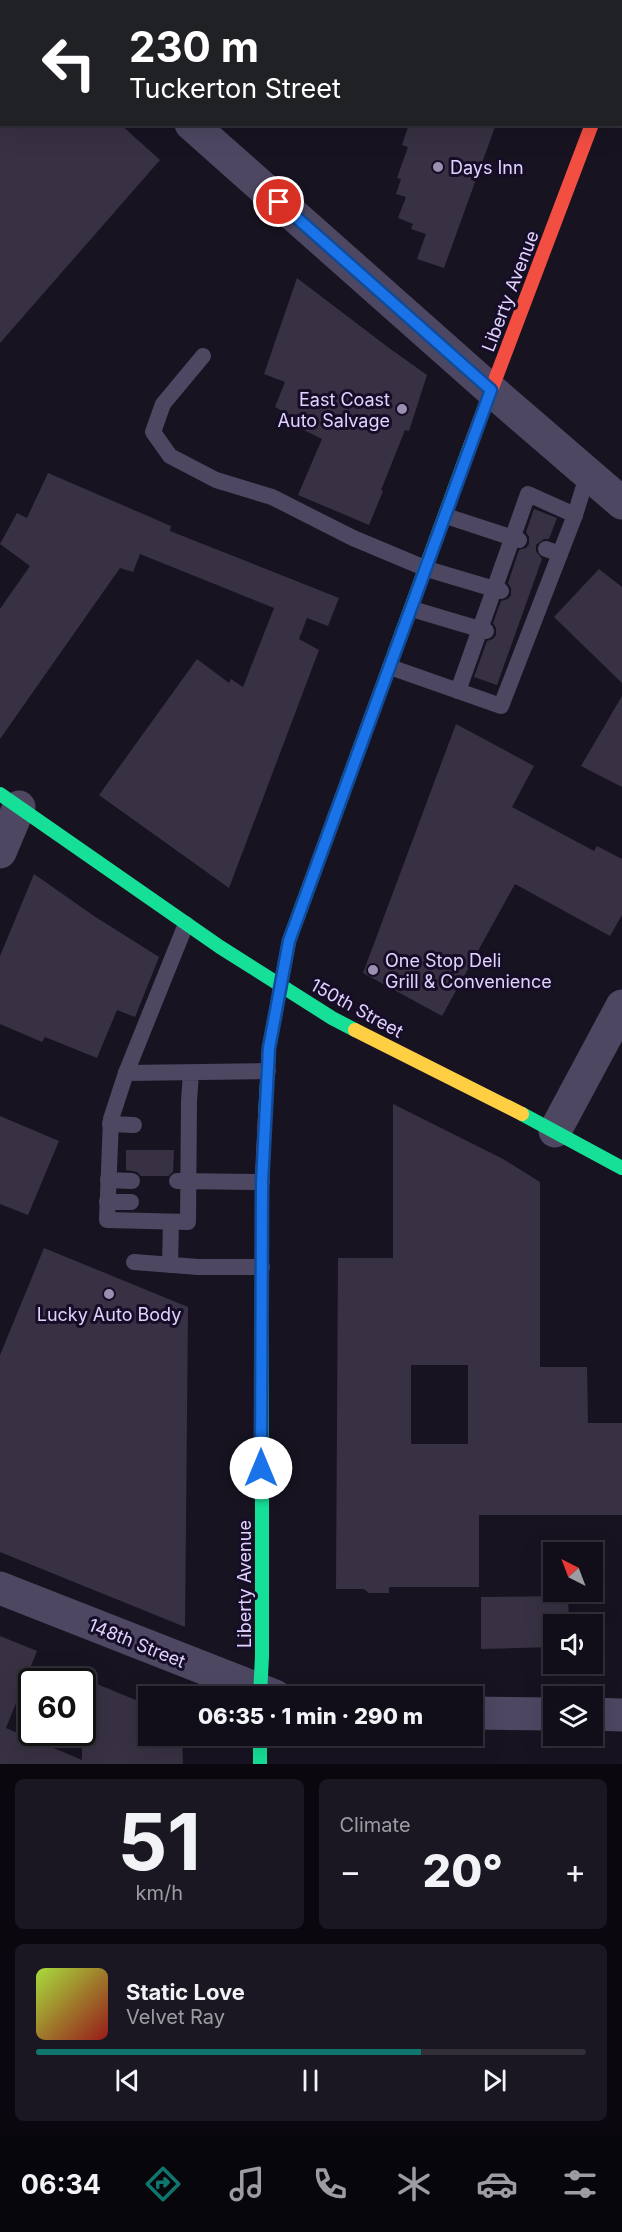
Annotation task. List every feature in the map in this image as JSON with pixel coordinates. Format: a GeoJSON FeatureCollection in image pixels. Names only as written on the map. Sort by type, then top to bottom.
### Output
{"type":"FeatureCollection","features":[{"type":"Feature","properties":{"kind":"main road","name":"Liberty Avenue"},"geometry":{"type":"LineString","coordinates":[[264,1686],[262,1656],[262,1182],[273,1019],[282,985],[289,941],[491,390],[591,126]]}},
{"type":"Feature","properties":{"kind":"main road","name":"150th Street"},"geometry":{"type":"LineString","coordinates":[[9,801],[220,947],[332,1018],[555,1131],[622,1168]]}},
{"type":"Feature","properties":{"kind":"main road"},"geometry":{"type":"LineString","coordinates":[[260,1746],[260,1764]]}},
{"type":"Feature","properties":{"kind":"street"},"geometry":{"type":"LineString","coordinates":[[193,126],[622,503]]}},
{"type":"Feature","properties":{"kind":"street"},"geometry":{"type":"LineString","coordinates":[[0,852],[9,801]]}},
{"type":"Feature","properties":{"kind":"street"},"geometry":{"type":"LineString","coordinates":[[555,1131],[622,1006]]}},
{"type":"Feature","properties":{"kind":"street","name":"148th Street"},"geometry":{"type":"LineString","coordinates":[[0,1588],[243,1686]]}},
{"type":"Feature","properties":{"kind":"street"},"geometry":{"type":"LineString","coordinates":[[483,1713],[543,1714]]}},
{"type":"Feature","properties":{"kind":"street"},"geometry":{"type":"LineString","coordinates":[[603,1714],[622,1714]]}},
{"type":"Feature","properties":{"kind":"lane"},"geometry":{"type":"LineString","coordinates":[[203,356],[163,404],[153,432],[170,456],[216,480],[272,497],[353,538],[427,569],[497,590]]}},
{"type":"Feature","properties":{"kind":"lane"},"geometry":{"type":"LineString","coordinates":[[390,667],[501,706],[520,640],[553,552],[575,515],[588,473]]}},
{"type":"Feature","properties":{"kind":"lane"},"geometry":{"type":"LineString","coordinates":[[458,691],[483,630],[528,494],[575,515]]}},
{"type":"Feature","properties":{"kind":"lane"},"geometry":{"type":"LineString","coordinates":[[446,516],[515,539]]}},
{"type":"Feature","properties":{"kind":"lane"},"geometry":{"type":"LineString","coordinates":[[412,609],[483,630]]}},
{"type":"Feature","properties":{"kind":"lane"},"geometry":{"type":"LineString","coordinates":[[186,924],[126,1073],[126,1100],[111,1124],[107,1220],[188,1222],[183,1203],[183,1101],[191,1074]]}},
{"type":"Feature","properties":{"kind":"lane"},"geometry":{"type":"LineString","coordinates":[[126,1073],[191,1074],[199,1071],[268,1071]]}},
{"type":"Feature","properties":{"kind":"lane"},"geometry":{"type":"LineString","coordinates":[[111,1124],[134,1125]]}},
{"type":"Feature","properties":{"kind":"lane"},"geometry":{"type":"LineString","coordinates":[[108,1180],[132,1181]]}},
{"type":"Feature","properties":{"kind":"lane"},"geometry":{"type":"LineString","coordinates":[[183,1181],[262,1182]]}},
{"type":"Feature","properties":{"kind":"lane"},"geometry":{"type":"LineString","coordinates":[[107,1202],[132,1202]]}},
{"type":"Feature","properties":{"kind":"lane"},"geometry":{"type":"LineString","coordinates":[[170,1265],[171,1222]]}},
{"type":"Feature","properties":{"kind":"lane"},"geometry":{"type":"LineString","coordinates":[[134,1262],[262,1268]]}},
{"type":"Feature","properties":{"kind":"building"},"geometry":{"type":"Polygon","coordinates":[[[0,126],[122,126],[160,160],[0,343],[0,126]]]}},
{"type":"Feature","properties":{"kind":"building"},"geometry":{"type":"Polygon","coordinates":[[[408,126],[495,126],[444,268],[417,259],[426,234],[411,229],[413,224],[398,218],[406,197],[396,194],[401,179],[397,178],[408,147],[402,145],[408,126]]]}},
{"type":"Feature","properties":{"kind":"building"},"geometry":{"type":"Polygon","coordinates":[[[297,278],[427,375],[409,431],[405,430],[369,525],[298,495],[322,439],[284,420],[286,413],[275,407],[285,382],[264,374],[297,278]]]}},
{"type":"Feature","properties":{"kind":"building"},"geometry":{"type":"Polygon","coordinates":[[[48,473],[171,526],[170,531],[339,598],[328,626],[307,618],[299,639],[319,650],[229,888],[99,795],[197,659],[229,683],[231,679],[243,687],[274,608],[140,554],[133,572],[120,568],[0,739],[0,609],[30,566],[0,544],[17,513],[27,518],[48,473]]]}},
{"type":"Feature","properties":{"kind":"building"},"geometry":{"type":"Polygon","coordinates":[[[534,509],[557,518],[549,539],[544,539],[536,545],[536,551],[542,559],[497,685],[474,677],[487,641],[496,635],[493,623],[501,601],[508,599],[511,595],[508,583],[519,550],[526,548],[529,544],[526,532],[534,509]]]}},
{"type":"Feature","properties":{"kind":"building"},"geometry":{"type":"Polygon","coordinates":[[[599,569],[622,587],[622,683],[554,617],[599,569]]]}},
{"type":"Feature","properties":{"kind":"building"},"geometry":{"type":"Polygon","coordinates":[[[622,696],[622,787],[581,766],[622,696]]]}},
{"type":"Feature","properties":{"kind":"building"},"geometry":{"type":"Polygon","coordinates":[[[456,724],[534,766],[512,807],[594,851],[597,846],[622,859],[622,915],[610,936],[515,884],[442,1016],[363,973],[456,724]]]}},
{"type":"Feature","properties":{"kind":"building"},"geometry":{"type":"Polygon","coordinates":[[[34,874],[159,957],[135,1017],[117,1010],[97,1058],[45,1037],[42,1042],[0,1024],[0,956],[34,874]]]}},
{"type":"Feature","properties":{"kind":"building"},"geometry":{"type":"Polygon","coordinates":[[[393,1104],[503,1159],[540,1182],[540,1367],[587,1367],[588,1423],[622,1423],[622,1515],[479,1515],[479,1587],[389,1587],[389,1593],[369,1593],[364,1589],[336,1589],[338,1258],[393,1258],[393,1104]],[[411,1365],[411,1444],[468,1444],[468,1365],[411,1365]]]}},
{"type":"Feature","properties":{"kind":"building"},"geometry":{"type":"Polygon","coordinates":[[[0,1116],[59,1141],[28,1215],[0,1204],[0,1116]]]}},
{"type":"Feature","properties":{"kind":"building"},"geometry":{"type":"Polygon","coordinates":[[[126,1150],[174,1150],[173,1172],[168,1176],[141,1176],[137,1172],[126,1170],[126,1150]]]}},
{"type":"Feature","properties":{"kind":"building"},"geometry":{"type":"Polygon","coordinates":[[[44,1248],[188,1307],[185,1627],[0,1552],[0,1355],[44,1248]]]}},
{"type":"Feature","properties":{"kind":"building"},"geometry":{"type":"Polygon","coordinates":[[[543,1596],[543,1602],[568,1602],[569,1614],[543,1614],[543,1647],[481,1649],[481,1597],[543,1596]]]}},
{"type":"Feature","properties":{"kind":"building"},"geometry":{"type":"Polygon","coordinates":[[[0,1636],[37,1651],[30,1668],[18,1668],[18,1698],[6,1728],[18,1733],[18,1746],[49,1746],[82,1760],[82,1746],[96,1746],[96,1684],[138,1701],[138,1746],[182,1746],[183,1764],[0,1764],[0,1636]]]}},
{"type":"Feature","properties":{"kind":"traffic: fast"},"geometry":{"type":"LineString","coordinates":[[265,1117],[269,1048],[289,941],[470,446]]}},
{"type":"Feature","properties":{"kind":"traffic: fast"},"geometry":{"type":"LineString","coordinates":[[0,794],[220,947],[332,1018],[355,1030]]}},
{"type":"Feature","properties":{"kind":"traffic: fast"},"geometry":{"type":"LineString","coordinates":[[522,1114],[622,1168]]}},
{"type":"Feature","properties":{"kind":"traffic: fast"},"geometry":{"type":"LineString","coordinates":[[260,1686],[262,1256]]}},
{"type":"Feature","properties":{"kind":"traffic: fast"},"geometry":{"type":"LineString","coordinates":[[260,1746],[260,1764]]}},
{"type":"Feature","properties":{"kind":"traffic: slow"},"geometry":{"type":"LineString","coordinates":[[355,1030],[522,1114]]}},
{"type":"Feature","properties":{"kind":"traffic: jam"},"geometry":{"type":"LineString","coordinates":[[470,446],[591,126]]}},
{"type":"Feature","properties":{"kind":"traffic: jam"},"geometry":{"type":"LineString","coordinates":[[262,1256],[265,1117]]}},
{"type":"Feature","properties":{"kind":"place","name":"Days Inn"},"geometry":{"type":"Point","coordinates":[438,167]}},
{"type":"Feature","properties":{"kind":"place","name":"East Coast Auto Salvage"},"geometry":{"type":"Point","coordinates":[402,409]}},
{"type":"Feature","properties":{"kind":"place","name":"One Stop Deli Grill & Convenience"},"geometry":{"type":"Point","coordinates":[373,970]}},
{"type":"Feature","properties":{"kind":"place","name":"Lucky Auto Body"},"geometry":{"type":"Point","coordinates":[109,1294]}},
{"type":"Feature","properties":{"kind":"route"},"geometry":{"type":"LineString","coordinates":[[261,1468],[262,1182],[269,1048],[289,941],[491,390],[279,202]]}}]}
